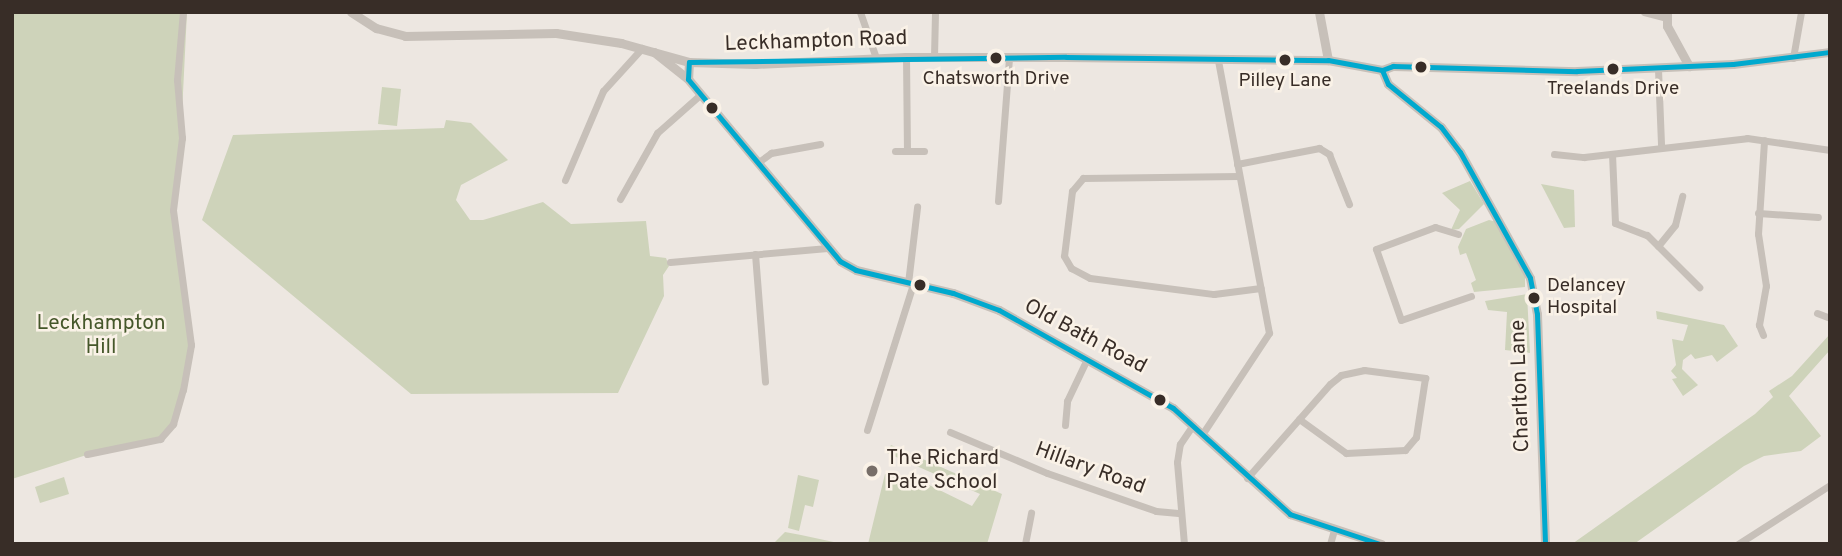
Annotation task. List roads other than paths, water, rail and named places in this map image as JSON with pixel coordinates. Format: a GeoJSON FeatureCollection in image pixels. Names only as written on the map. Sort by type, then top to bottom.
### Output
{"type":"FeatureCollection","features":[{"type":"Feature","properties":{"kind":"street"},"geometry":{"type":"LineString","coordinates":[[88,454],[160,439],[173,425],[183,390],[191,345],[173,210],[182,138],[177,80],[183,12]]}},
{"type":"Feature","properties":{"kind":"street"},"geometry":{"type":"LineString","coordinates":[[351,12],[376,28],[405,36],[556,33],[642,48]]}},
{"type":"Feature","properties":{"kind":"street"},"geometry":{"type":"LineString","coordinates":[[860,12],[876,58]]}},
{"type":"Feature","properties":{"kind":"street"},"geometry":{"type":"LineString","coordinates":[[1319,12],[1328,60]]}},
{"type":"Feature","properties":{"kind":"street"},"geometry":{"type":"LineString","coordinates":[[1644,12],[1667,15],[1689,66]]}},
{"type":"Feature","properties":{"kind":"street"},"geometry":{"type":"LineString","coordinates":[[1793,58],[1801,12]]}},
{"type":"Feature","properties":{"kind":"street"},"geometry":{"type":"LineString","coordinates":[[934,57],[935,14]]}},
{"type":"Feature","properties":{"kind":"street"},"geometry":{"type":"LineString","coordinates":[[565,180],[603,91],[642,48]]}},
{"type":"Feature","properties":{"kind":"street","name":"Leckhampton Road"},"geometry":{"type":"LineString","coordinates":[[642,48],[689,62],[755,64],[906,57],[1328,60],[1382,70],[1393,66],[1657,69],[1793,58],[1830,52]]}},
{"type":"Feature","properties":{"kind":"street","name":"Old Bath Road"},"geometry":{"type":"LineString","coordinates":[[653,51],[688,79],[761,161],[827,248],[856,270],[988,305],[1086,361],[1156,396],[1203,433],[1247,478],[1290,514],[1381,544]]}},
{"type":"Feature","properties":{"kind":"street"},"geometry":{"type":"LineString","coordinates":[[906,57],[907,151]]}},
{"type":"Feature","properties":{"kind":"street"},"geometry":{"type":"LineString","coordinates":[[998,201],[1009,58]]}},
{"type":"Feature","properties":{"kind":"street"},"geometry":{"type":"LineString","coordinates":[[1203,433],[1267,341],[1269,328],[1218,61]]}},
{"type":"Feature","properties":{"kind":"street"},"geometry":{"type":"LineString","coordinates":[[688,79],[689,62]]}},
{"type":"Feature","properties":{"kind":"street"},"geometry":{"type":"LineString","coordinates":[[1657,69],[1661,145]]}},
{"type":"Feature","properties":{"kind":"street","name":"Charlton Lane"},"geometry":{"type":"LineString","coordinates":[[1382,70],[1388,84],[1441,127],[1460,152],[1530,278],[1537,314],[1545,544]]}},
{"type":"Feature","properties":{"kind":"street"},"geometry":{"type":"LineString","coordinates":[[620,199],[657,133],[701,94]]}},
{"type":"Feature","properties":{"kind":"street"},"geometry":{"type":"LineString","coordinates":[[1553,154],[1612,153],[1661,145],[1729,139],[1764,140],[1830,150]]}},
{"type":"Feature","properties":{"kind":"street"},"geometry":{"type":"LineString","coordinates":[[1763,335],[1755,325],[1766,286],[1758,213],[1764,140]]}},
{"type":"Feature","properties":{"kind":"street"},"geometry":{"type":"LineString","coordinates":[[761,161],[771,152],[820,144]]}},
{"type":"Feature","properties":{"kind":"street"},"geometry":{"type":"LineString","coordinates":[[1237,164],[1319,148],[1329,154],[1349,204]]}},
{"type":"Feature","properties":{"kind":"street"},"geometry":{"type":"LineString","coordinates":[[895,151],[924,151]]}},
{"type":"Feature","properties":{"kind":"street"},"geometry":{"type":"LineString","coordinates":[[1609,232],[1615,223],[1612,153]]}},
{"type":"Feature","properties":{"kind":"street"},"geometry":{"type":"LineString","coordinates":[[1239,176],[1083,178],[1072,191],[1064,256],[1071,268],[1090,278],[1214,294],[1261,288]]}},
{"type":"Feature","properties":{"kind":"street"},"geometry":{"type":"LineString","coordinates":[[1658,246],[1675,225],[1682,196]]}},
{"type":"Feature","properties":{"kind":"street"},"geometry":{"type":"LineString","coordinates":[[867,429],[910,284],[916,206]]}},
{"type":"Feature","properties":{"kind":"street"},"geometry":{"type":"LineString","coordinates":[[1758,213],[1818,217]]}},
{"type":"Feature","properties":{"kind":"street"},"geometry":{"type":"LineString","coordinates":[[1805,216],[1805,226]]}},
{"type":"Feature","properties":{"kind":"street"},"geometry":{"type":"LineString","coordinates":[[1615,223],[1636,228],[1699,287]]}},
{"type":"Feature","properties":{"kind":"street"},"geometry":{"type":"LineString","coordinates":[[1458,234],[1438,227],[1376,249],[1401,320],[1471,296]]}},
{"type":"Feature","properties":{"kind":"street"},"geometry":{"type":"LineString","coordinates":[[670,262],[827,248]]}},
{"type":"Feature","properties":{"kind":"street"},"geometry":{"type":"LineString","coordinates":[[755,254],[765,382]]}},
{"type":"Feature","properties":{"kind":"street"},"geometry":{"type":"LineString","coordinates":[[1817,313],[1830,318]]}},
{"type":"Feature","properties":{"kind":"street"},"geometry":{"type":"LineString","coordinates":[[1065,425],[1067,401],[1086,361]]}},
{"type":"Feature","properties":{"kind":"street"},"geometry":{"type":"LineString","coordinates":[[1247,478],[1299,419],[1330,384],[1346,373],[1364,370],[1425,378],[1416,437],[1405,450],[1346,453],[1299,419]]}},
{"type":"Feature","properties":{"kind":"street"},"geometry":{"type":"LineString","coordinates":[[1184,544],[1178,452],[1193,425]]}},
{"type":"Feature","properties":{"kind":"street","name":"Hillary Road"},"geometry":{"type":"LineString","coordinates":[[950,432],[1047,473],[1156,511],[1181,513]]}},
{"type":"Feature","properties":{"kind":"street"},"geometry":{"type":"LineString","coordinates":[[1738,544],[1749,541],[1830,485]]}},
{"type":"Feature","properties":{"kind":"street"},"geometry":{"type":"LineString","coordinates":[[1024,544],[1031,513]]}},
{"type":"Feature","properties":{"kind":"street"},"geometry":{"type":"LineString","coordinates":[[1330,544],[1334,530]]}},
{"type":"Feature","properties":{"kind":"place","name":"Chatsworth Drive"},"geometry":{"type":"Point","coordinates":[996,58]}},
{"type":"Feature","properties":{"kind":"place","name":"Pilley Lane"},"geometry":{"type":"Point","coordinates":[1285,60]}},
{"type":"Feature","properties":{"kind":"place","name":"Treelands Drive"},"geometry":{"type":"Point","coordinates":[1613,69]}},
{"type":"Feature","properties":{"kind":"place","name":"Delancey Hospital"},"geometry":{"type":"Point","coordinates":[1534,298]}},
{"type":"Feature","properties":{"kind":"place","name":"The Richard Pate School"},"geometry":{"type":"Point","coordinates":[872,471]}},
{"type":"Feature","properties":{"kind":"park label","name":"Leckhampton Hill"},"geometry":{"type":"Point","coordinates":[101,336]}}]}
